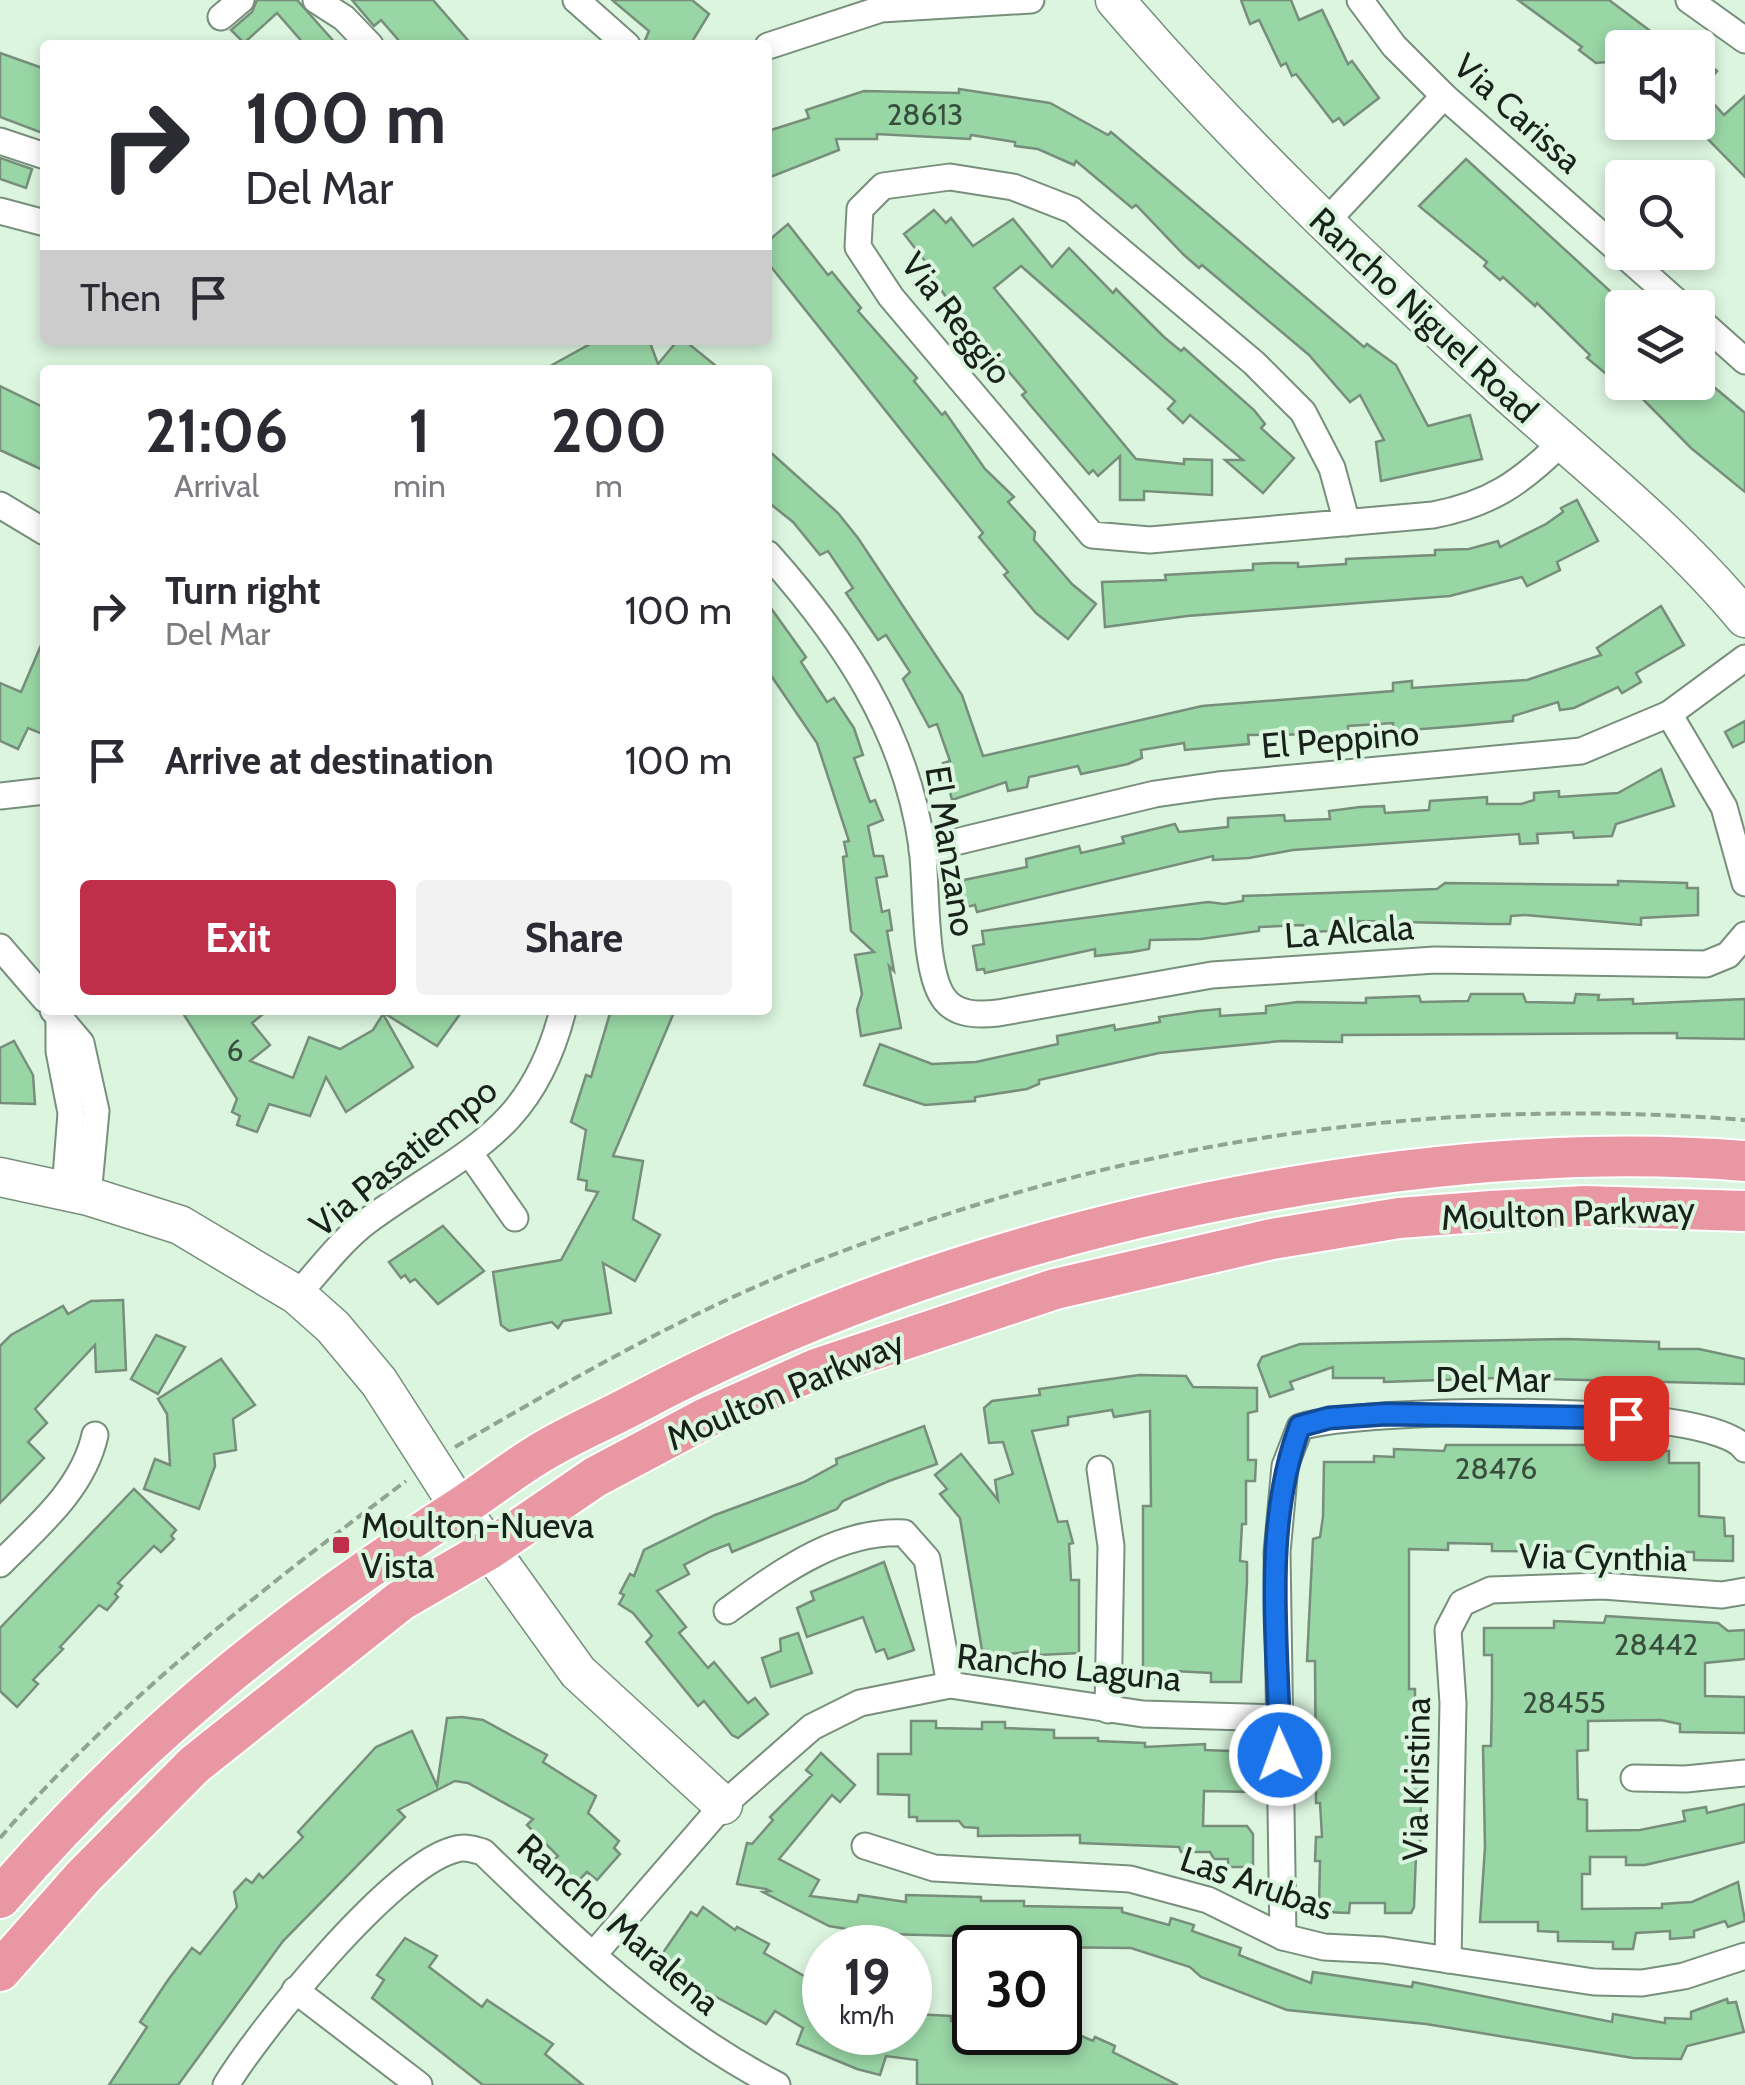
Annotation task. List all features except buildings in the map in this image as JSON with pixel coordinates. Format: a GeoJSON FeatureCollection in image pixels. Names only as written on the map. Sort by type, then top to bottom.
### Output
{"type":"FeatureCollection","features":[{"type":"Feature","properties":{"kind":"main road","name":"Moulton Parkway"},"geometry":{"type":"LineString","coordinates":[[0,1898],[96,1793],[256,1648],[344,1582],[540,1454],[697,1370],[872,1295],[1039,1242],[1243,1196],[1436,1167],[1616,1157],[1745,1161]]}},
{"type":"Feature","properties":{"kind":"main road","name":"Moulton Parkway"},"geometry":{"type":"LineString","coordinates":[[0,1971],[83,1877],[209,1752],[400,1601],[488,1550],[595,1478],[706,1418],[816,1369],[1055,1290],[1200,1254],[1398,1218],[1584,1206],[1745,1211]]}},
{"type":"Feature","properties":{"kind":"street"},"geometry":{"type":"LineString","coordinates":[[316,0],[344,18],[365,40]]}},
{"type":"Feature","properties":{"kind":"street"},"geometry":{"type":"LineString","coordinates":[[576,0],[621,40]]}},
{"type":"Feature","properties":{"kind":"street"},"geometry":{"type":"LineString","coordinates":[[772,44],[880,4],[1031,0]]}},
{"type":"Feature","properties":{"kind":"street","name":"Rancho Niguel Road"},"geometry":{"type":"LineString","coordinates":[[1115,0],[1238,140],[1323,226],[1716,583],[1745,618]]}},
{"type":"Feature","properties":{"kind":"street","name":"Via Carissa"},"geometry":{"type":"LineString","coordinates":[[1360,0],[1394,46],[1444,96],[1664,290]]}},
{"type":"Feature","properties":{"kind":"street"},"geometry":{"type":"LineString","coordinates":[[1689,0],[1745,40]]}},
{"type":"Feature","properties":{"kind":"street"},"geometry":{"type":"LineString","coordinates":[[1323,226],[1444,96]]}},
{"type":"Feature","properties":{"kind":"street"},"geometry":{"type":"LineString","coordinates":[[0,141],[40,154]]}},
{"type":"Feature","properties":{"kind":"street","name":"Via Reggio"},"geometry":{"type":"LineString","coordinates":[[1347,523],[1332,468],[1304,412],[1254,363],[1072,210],[1014,186],[950,177],[883,186],[860,209],[858,247],[890,297],[1092,535],[1150,540],[1347,523],[1456,511],[1523,481],[1562,442]]}},
{"type":"Feature","properties":{"kind":"street"},"geometry":{"type":"LineString","coordinates":[[0,211],[40,222]]}},
{"type":"Feature","properties":{"kind":"street"},"geometry":{"type":"LineString","coordinates":[[1715,334],[1745,361]]}},
{"type":"Feature","properties":{"kind":"street"},"geometry":{"type":"LineString","coordinates":[[0,505],[40,529]]}},
{"type":"Feature","properties":{"kind":"street","name":"El Manzano"},"geometry":{"type":"LineString","coordinates":[[772,559],[807,598],[888,722],[908,774],[922,850],[923,887],[937,983],[944,1000],[959,1010]]}},
{"type":"Feature","properties":{"kind":"street","name":"El Peppino"},"geometry":{"type":"LineString","coordinates":[[922,850],[1155,794],[1581,752],[1669,714],[1745,658]]}},
{"type":"Feature","properties":{"kind":"street"},"geometry":{"type":"LineString","coordinates":[[1669,714],[1724,806],[1745,883]]}},
{"type":"Feature","properties":{"kind":"street"},"geometry":{"type":"LineString","coordinates":[[0,796],[40,792]]}},
{"type":"Feature","properties":{"kind":"street","name":"La Alcala"},"geometry":{"type":"LineString","coordinates":[[959,1010],[977,1015],[998,1013],[1212,975],[1435,960],[1706,964],[1728,955],[1743,938]]}},
{"type":"Feature","properties":{"kind":"street"},"geometry":{"type":"LineString","coordinates":[[0,948],[40,995]]}},
{"type":"Feature","properties":{"kind":"street"},"geometry":{"type":"LineString","coordinates":[[54,1015],[78,1084],[71,1113],[76,1193]]}},
{"type":"Feature","properties":{"kind":"street","name":"Via Pasatiempo"},"geometry":{"type":"LineString","coordinates":[[297,1295],[361,1227],[471,1155],[528,1100],[552,1056],[563,1015]]}},
{"type":"Feature","properties":{"kind":"street"},"geometry":{"type":"LineString","coordinates":[[471,1155],[516,1218]]}},
{"type":"Feature","properties":{"kind":"street"},"geometry":{"type":"LineString","coordinates":[[0,1177],[76,1193],[180,1226],[297,1295],[333,1327],[380,1382],[488,1550],[578,1672],[723,1805]]}},
{"type":"Feature","properties":{"kind":"street","name":"Del Mar"},"geometry":{"type":"LineString","coordinates":[[1280,1718],[1277,1552],[1285,1466],[1300,1426],[1329,1418],[1386,1414],[1595,1414],[1719,1430],[1744,1446]]}},
{"type":"Feature","properties":{"kind":"street"},"geometry":{"type":"LineString","coordinates":[[0,1564],[73,1486],[90,1455],[95,1434]]}},
{"type":"Feature","properties":{"kind":"street"},"geometry":{"type":"LineString","coordinates":[[1100,1469],[1111,1546],[1108,1710]]}},
{"type":"Feature","properties":{"kind":"street"},"geometry":{"type":"LineString","coordinates":[[727,1610],[794,1564],[872,1531],[904,1532],[927,1558],[950,1685]]}},
{"type":"Feature","properties":{"kind":"street","name":"Via Cynthia"},"geometry":{"type":"LineString","coordinates":[[1462,1603],[1492,1590],[1603,1586],[1722,1595],[1745,1591]]}},
{"type":"Feature","properties":{"kind":"street","name":"Via Kristina"},"geometry":{"type":"LineString","coordinates":[[1448,1960],[1453,1703],[1448,1630],[1462,1603]]}},
{"type":"Feature","properties":{"kind":"street","name":"Rancho Laguna"},"geometry":{"type":"LineString","coordinates":[[594,1954],[723,1805],[812,1727],[860,1703],[950,1685],[1108,1710],[1280,1718]]}},
{"type":"Feature","properties":{"kind":"street"},"geometry":{"type":"LineString","coordinates":[[1280,1718],[1283,1937]]}},
{"type":"Feature","properties":{"kind":"street"},"geometry":{"type":"LineString","coordinates":[[1634,1778],[1686,1779],[1745,1773]]}},
{"type":"Feature","properties":{"kind":"street","name":"Las Arubas"},"geometry":{"type":"LineString","coordinates":[[865,1846],[934,1868],[1028,1870],[1168,1886],[1208,1900],[1283,1937],[1324,1948],[1383,1950],[1594,1982],[1642,1983],[1745,1956]]}},
{"type":"Feature","properties":{"kind":"street","name":"Rancho Maralena"},"geometry":{"type":"LineString","coordinates":[[295,1990],[374,1906],[437,1857],[467,1848],[482,1852],[647,2004],[707,2046],[776,2085]]}},
{"type":"Feature","properties":{"kind":"street"},"geometry":{"type":"LineString","coordinates":[[226,2085],[295,1990],[419,2085]]}},
{"type":"Feature","properties":{"kind":"place","name":"Moulton-Nueva Vista"},"geometry":{"type":"Point","coordinates":[341,1545]}},
{"type":"Feature","properties":{"kind":"route"},"geometry":{"type":"LineString","coordinates":[[1280,1755],[1277,1552],[1285,1466],[1300,1426],[1329,1418],[1386,1414],[1595,1414],[1626,1418]]}}]}
